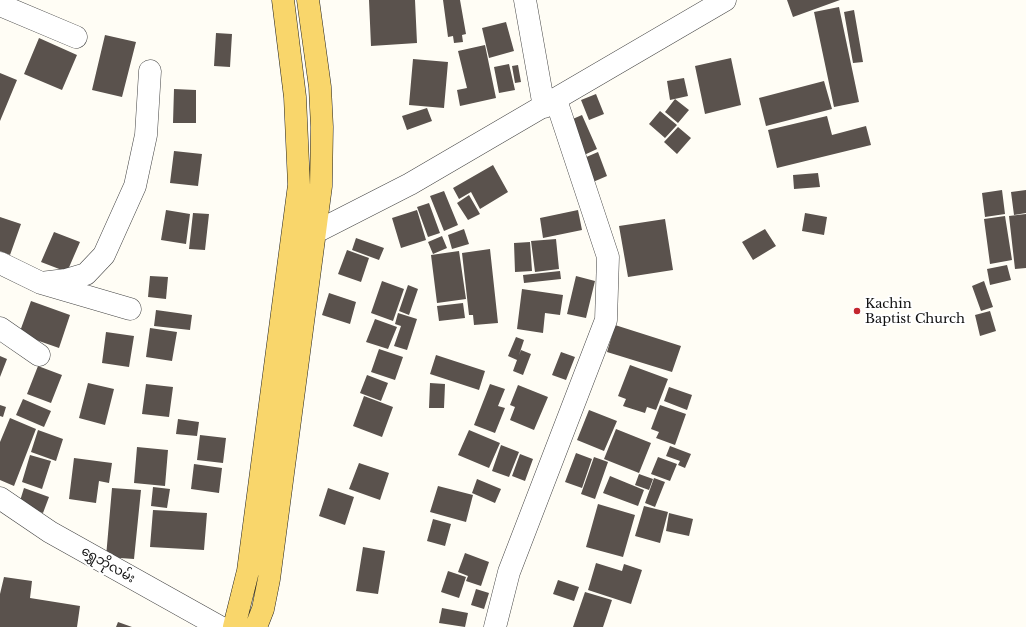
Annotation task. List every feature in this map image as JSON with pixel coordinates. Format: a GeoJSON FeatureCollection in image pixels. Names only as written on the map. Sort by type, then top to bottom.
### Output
{"type":"FeatureCollection","features":[{"type":"Feature","properties":{"kind":"main road"},"geometry":{"type":"LineString","coordinates":[[234,627],[248,571],[300,185],[298,128],[283,0]]}},
{"type":"Feature","properties":{"kind":"main road"},"geometry":{"type":"LineString","coordinates":[[256,627],[263,609],[269,579],[321,186],[322,127],[320,87],[308,0]]}},
{"type":"Feature","properties":{"kind":"street"},"geometry":{"type":"LineString","coordinates":[[495,627],[509,572],[606,320],[608,257],[550,104],[525,0]]}},
{"type":"Feature","properties":{"kind":"street"},"geometry":{"type":"LineString","coordinates":[[293,240],[316,232],[410,184],[550,104],[725,0]]}},
{"type":"Feature","properties":{"kind":"street"},"geometry":{"type":"LineString","coordinates":[[0,5],[76,37]]}},
{"type":"Feature","properties":{"kind":"street"},"geometry":{"type":"LineString","coordinates":[[41,283],[66,280],[86,274],[104,255],[135,186],[146,135],[150,71]]}},
{"type":"Feature","properties":{"kind":"street"},"geometry":{"type":"LineString","coordinates":[[0,263],[41,283],[130,309]]}},
{"type":"Feature","properties":{"kind":"street"},"geometry":{"type":"LineString","coordinates":[[0,328],[39,355]]}},
{"type":"Feature","properties":{"kind":"street","name":"ရွှေဘိုလမ်း"},"geometry":{"type":"LineString","coordinates":[[0,498],[50,532],[122,574],[220,627]]}},
{"type":"Feature","properties":{"kind":"building"},"geometry":{"type":"Polygon","coordinates":[[[369,0],[415,0],[417,43],[371,46],[369,0]]]}},
{"type":"Feature","properties":{"kind":"building"},"geometry":{"type":"Polygon","coordinates":[[[443,0],[460,0],[466,34],[462,35],[463,42],[454,43],[453,36],[448,37],[443,0]]]}},
{"type":"Feature","properties":{"kind":"building"},"geometry":{"type":"Polygon","coordinates":[[[787,0],[840,0],[793,17],[787,0]]]}},
{"type":"Feature","properties":{"kind":"building"},"geometry":{"type":"Polygon","coordinates":[[[839,7],[859,102],[834,107],[814,12],[839,7]]]}},
{"type":"Feature","properties":{"kind":"building"},"geometry":{"type":"Polygon","coordinates":[[[854,10],[863,62],[853,63],[844,12],[854,10]]]}},
{"type":"Feature","properties":{"kind":"building"},"geometry":{"type":"Polygon","coordinates":[[[506,22],[514,51],[489,58],[482,28],[506,22]]]}},
{"type":"Feature","properties":{"kind":"building"},"geometry":{"type":"Polygon","coordinates":[[[216,33],[232,34],[230,67],[214,66],[216,33]]]}},
{"type":"Feature","properties":{"kind":"building"},"geometry":{"type":"Polygon","coordinates":[[[105,35],[136,42],[122,97],[92,90],[105,35]]]}},
{"type":"Feature","properties":{"kind":"building"},"geometry":{"type":"Polygon","coordinates":[[[39,38],[77,55],[62,90],[24,74],[39,38]]]}},
{"type":"Feature","properties":{"kind":"building"},"geometry":{"type":"Polygon","coordinates":[[[485,45],[496,98],[460,106],[457,90],[467,88],[458,51],[485,45]]]}},
{"type":"Feature","properties":{"kind":"building"},"geometry":{"type":"Polygon","coordinates":[[[731,58],[741,105],[705,114],[695,66],[731,58]]]}},
{"type":"Feature","properties":{"kind":"building"},"geometry":{"type":"Polygon","coordinates":[[[413,59],[448,62],[444,108],[409,105],[413,59]]]}},
{"type":"Feature","properties":{"kind":"building"},"geometry":{"type":"Polygon","coordinates":[[[509,64],[515,90],[499,93],[494,67],[509,64]]]}},
{"type":"Feature","properties":{"kind":"building"},"geometry":{"type":"Polygon","coordinates":[[[518,65],[521,82],[515,83],[512,66],[518,65]]]}},
{"type":"Feature","properties":{"kind":"building"},"geometry":{"type":"Polygon","coordinates":[[[0,73],[17,80],[0,121],[0,73]]]}},
{"type":"Feature","properties":{"kind":"building"},"geometry":{"type":"Polygon","coordinates":[[[684,78],[688,96],[670,100],[667,81],[684,78]]]}},
{"type":"Feature","properties":{"kind":"building"},"geometry":{"type":"Polygon","coordinates":[[[824,81],[832,109],[766,126],[759,98],[824,81]]]}},
{"type":"Feature","properties":{"kind":"building"},"geometry":{"type":"Polygon","coordinates":[[[174,89],[196,90],[196,123],[173,123],[174,89]]]}},
{"type":"Feature","properties":{"kind":"building"},"geometry":{"type":"Polygon","coordinates":[[[596,94],[604,114],[589,120],[581,100],[596,94]]]}},
{"type":"Feature","properties":{"kind":"building"},"geometry":{"type":"Polygon","coordinates":[[[675,99],[689,110],[678,123],[665,112],[675,99]]]}},
{"type":"Feature","properties":{"kind":"building"},"geometry":{"type":"Polygon","coordinates":[[[427,108],[432,121],[407,130],[402,116],[427,108]]]}},
{"type":"Feature","properties":{"kind":"building"},"geometry":{"type":"Polygon","coordinates":[[[660,111],[677,125],[665,138],[649,124],[660,111]]]}},
{"type":"Feature","properties":{"kind":"building"},"geometry":{"type":"Polygon","coordinates":[[[582,115],[597,149],[582,156],[568,121],[582,115]]]}},
{"type":"Feature","properties":{"kind":"building"},"geometry":{"type":"Polygon","coordinates":[[[827,116],[832,135],[866,126],[871,145],[777,168],[768,130],[827,116]]]}},
{"type":"Feature","properties":{"kind":"building"},"geometry":{"type":"Polygon","coordinates":[[[678,127],[691,138],[677,154],[664,142],[678,127]]]}},
{"type":"Feature","properties":{"kind":"building"},"geometry":{"type":"Polygon","coordinates":[[[174,151],[202,154],[198,186],[170,183],[174,151]]]}},
{"type":"Feature","properties":{"kind":"building"},"geometry":{"type":"Polygon","coordinates":[[[598,152],[607,176],[593,182],[584,158],[598,152]]]}},
{"type":"Feature","properties":{"kind":"building"},"geometry":{"type":"Polygon","coordinates":[[[493,165],[508,192],[480,209],[471,192],[459,199],[453,188],[493,165]]]}},
{"type":"Feature","properties":{"kind":"building"},"geometry":{"type":"Polygon","coordinates":[[[818,173],[820,187],[794,189],[793,175],[818,173]]]}},
{"type":"Feature","properties":{"kind":"building"},"geometry":{"type":"Polygon","coordinates":[[[1002,190],[1005,214],[985,217],[982,193],[1002,190]]]}},
{"type":"Feature","properties":{"kind":"building"},"geometry":{"type":"Polygon","coordinates":[[[1026,190],[1026,213],[1014,215],[1011,192],[1026,190]]]}},
{"type":"Feature","properties":{"kind":"building"},"geometry":{"type":"Polygon","coordinates":[[[444,191],[458,225],[444,231],[430,196],[444,191]]]}},
{"type":"Feature","properties":{"kind":"building"},"geometry":{"type":"Polygon","coordinates":[[[469,195],[480,214],[468,220],[457,203],[469,195]]]}},
{"type":"Feature","properties":{"kind":"building"},"geometry":{"type":"Polygon","coordinates":[[[429,203],[440,233],[428,237],[417,207],[429,203]]]}},
{"type":"Feature","properties":{"kind":"building"},"geometry":{"type":"Polygon","coordinates":[[[166,210],[190,214],[186,244],[161,240],[166,210]]]}},
{"type":"Feature","properties":{"kind":"building"},"geometry":{"type":"Polygon","coordinates":[[[417,210],[426,240],[401,248],[392,218],[417,210]]]}},
{"type":"Feature","properties":{"kind":"building"},"geometry":{"type":"Polygon","coordinates":[[[578,210],[582,230],[543,238],[540,218],[578,210]]]}},
{"type":"Feature","properties":{"kind":"building"},"geometry":{"type":"Polygon","coordinates":[[[193,213],[209,214],[205,250],[189,249],[193,213]]]}},
{"type":"Feature","properties":{"kind":"building"},"geometry":{"type":"Polygon","coordinates":[[[805,213],[827,217],[824,235],[802,231],[805,213]]]}},
{"type":"Feature","properties":{"kind":"building"},"geometry":{"type":"Polygon","coordinates":[[[1026,214],[1026,268],[1015,269],[1009,216],[1026,214]]]}},
{"type":"Feature","properties":{"kind":"building"},"geometry":{"type":"Polygon","coordinates":[[[1005,216],[1012,260],[990,264],[984,219],[1005,216]]]}},
{"type":"Feature","properties":{"kind":"building"},"geometry":{"type":"Polygon","coordinates":[[[0,217],[21,224],[10,255],[0,251],[0,217]]]}},
{"type":"Feature","properties":{"kind":"building"},"geometry":{"type":"Polygon","coordinates":[[[665,219],[673,270],[628,277],[619,226],[665,219]]]}},
{"type":"Feature","properties":{"kind":"building"},"geometry":{"type":"Polygon","coordinates":[[[464,229],[469,244],[452,249],[448,235],[464,229]]]}},
{"type":"Feature","properties":{"kind":"building"},"geometry":{"type":"Polygon","coordinates":[[[765,229],[776,246],[753,260],[742,242],[765,229]]]}},
{"type":"Feature","properties":{"kind":"building"},"geometry":{"type":"Polygon","coordinates":[[[54,232],[80,242],[67,272],[41,262],[54,232]]]}},
{"type":"Feature","properties":{"kind":"building"},"geometry":{"type":"Polygon","coordinates":[[[442,236],[447,248],[433,254],[428,242],[442,236]]]}},
{"type":"Feature","properties":{"kind":"building"},"geometry":{"type":"Polygon","coordinates":[[[356,238],[384,248],[379,260],[352,250],[356,238]]]}},
{"type":"Feature","properties":{"kind":"building"},"geometry":{"type":"Polygon","coordinates":[[[556,239],[559,269],[535,272],[531,241],[556,239]]]}},
{"type":"Feature","properties":{"kind":"building"},"geometry":{"type":"Polygon","coordinates":[[[530,242],[532,271],[515,272],[514,243],[530,242]]]}},
{"type":"Feature","properties":{"kind":"building"},"geometry":{"type":"Polygon","coordinates":[[[490,249],[498,323],[474,325],[473,315],[469,315],[462,253],[490,249]]]}},
{"type":"Feature","properties":{"kind":"building"},"geometry":{"type":"Polygon","coordinates":[[[347,250],[369,258],[361,282],[338,274],[347,250]]]}},
{"type":"Feature","properties":{"kind":"building"},"geometry":{"type":"Polygon","coordinates":[[[459,251],[466,299],[437,303],[431,255],[459,251]]]}},
{"type":"Feature","properties":{"kind":"building"},"geometry":{"type":"Polygon","coordinates":[[[1007,265],[1011,280],[990,285],[987,269],[1007,265]]]}},
{"type":"Feature","properties":{"kind":"building"},"geometry":{"type":"Polygon","coordinates":[[[560,271],[561,279],[524,283],[523,275],[560,271]]]}},
{"type":"Feature","properties":{"kind":"building"},"geometry":{"type":"Polygon","coordinates":[[[150,276],[168,277],[166,299],[148,297],[150,276]]]}},
{"type":"Feature","properties":{"kind":"building"},"geometry":{"type":"Polygon","coordinates":[[[576,276],[595,281],[586,318],[567,314],[576,276]]]}},
{"type":"Feature","properties":{"kind":"building"},"geometry":{"type":"Polygon","coordinates":[[[382,281],[404,289],[393,321],[371,313],[382,281]]]}},
{"type":"Feature","properties":{"kind":"building"},"geometry":{"type":"Polygon","coordinates":[[[984,281],[993,307],[981,311],[972,286],[984,281]]]}},
{"type":"Feature","properties":{"kind":"building"},"geometry":{"type":"Polygon","coordinates":[[[408,285],[418,289],[409,315],[399,311],[408,285]]]}},
{"type":"Feature","properties":{"kind":"building"},"geometry":{"type":"Polygon","coordinates":[[[522,289],[563,295],[560,315],[545,313],[543,333],[517,329],[522,289]]]}},
{"type":"Feature","properties":{"kind":"building"},"geometry":{"type":"Polygon","coordinates":[[[329,293],[356,302],[350,324],[322,315],[329,293]]]}},
{"type":"Feature","properties":{"kind":"building"},"geometry":{"type":"Polygon","coordinates":[[[31,301],[70,315],[59,348],[19,334],[31,301]]]}},
{"type":"Feature","properties":{"kind":"building"},"geometry":{"type":"Polygon","coordinates":[[[463,303],[465,318],[439,321],[437,306],[463,303]]]}},
{"type":"Feature","properties":{"kind":"building"},"geometry":{"type":"Polygon","coordinates":[[[156,310],[192,315],[190,330],[154,326],[156,310]]]}},
{"type":"Feature","properties":{"kind":"building"},"geometry":{"type":"Polygon","coordinates":[[[990,311],[996,331],[980,336],[975,315],[990,311]]]}},
{"type":"Feature","properties":{"kind":"building"},"geometry":{"type":"Polygon","coordinates":[[[398,313],[417,319],[407,350],[394,346],[401,326],[395,324],[398,313]]]}},
{"type":"Feature","properties":{"kind":"building"},"geometry":{"type":"Polygon","coordinates":[[[375,319],[397,327],[388,349],[366,342],[375,319]]]}},
{"type":"Feature","properties":{"kind":"building"},"geometry":{"type":"Polygon","coordinates":[[[615,325],[681,346],[672,372],[607,352],[615,325]]]}},
{"type":"Feature","properties":{"kind":"building"},"geometry":{"type":"Polygon","coordinates":[[[150,328],[177,332],[172,361],[146,357],[150,328]]]}},
{"type":"Feature","properties":{"kind":"building"},"geometry":{"type":"Polygon","coordinates":[[[106,332],[134,336],[129,367],[102,363],[106,332]]]}},
{"type":"Feature","properties":{"kind":"building"},"geometry":{"type":"Polygon","coordinates":[[[516,337],[524,340],[519,355],[521,350],[531,354],[523,375],[513,371],[517,360],[508,356],[516,337]]]}},
{"type":"Feature","properties":{"kind":"building"},"geometry":{"type":"Polygon","coordinates":[[[379,349],[403,357],[395,380],[371,372],[379,349]]]}},
{"type":"Feature","properties":{"kind":"building"},"geometry":{"type":"Polygon","coordinates":[[[561,352],[575,357],[566,380],[552,375],[561,352]]]}},
{"type":"Feature","properties":{"kind":"building"},"geometry":{"type":"Polygon","coordinates":[[[436,355],[485,371],[479,390],[430,374],[436,355]]]}},
{"type":"Feature","properties":{"kind":"building"},"geometry":{"type":"Polygon","coordinates":[[[0,356],[7,359],[0,377],[0,356]]]}},
{"type":"Feature","properties":{"kind":"building"},"geometry":{"type":"Polygon","coordinates":[[[630,365],[668,379],[656,410],[647,407],[645,413],[623,406],[626,399],[618,396],[630,365]]]}},
{"type":"Feature","properties":{"kind":"building"},"geometry":{"type":"Polygon","coordinates":[[[38,366],[62,375],[51,403],[27,394],[38,366]]]}},
{"type":"Feature","properties":{"kind":"building"},"geometry":{"type":"Polygon","coordinates":[[[367,375],[388,383],[381,401],[360,393],[367,375]]]}},
{"type":"Feature","properties":{"kind":"building"},"geometry":{"type":"Polygon","coordinates":[[[88,383],[114,389],[105,425],[79,418],[88,383]]]}},
{"type":"Feature","properties":{"kind":"building"},"geometry":{"type":"Polygon","coordinates":[[[430,383],[445,384],[444,408],[429,408],[430,383]]]}},
{"type":"Feature","properties":{"kind":"building"},"geometry":{"type":"Polygon","coordinates":[[[146,384],[173,387],[169,417],[142,414],[146,384]]]}},
{"type":"Feature","properties":{"kind":"building"},"geometry":{"type":"Polygon","coordinates":[[[490,384],[505,389],[498,406],[505,408],[495,433],[474,425],[490,384]]]}},
{"type":"Feature","properties":{"kind":"building"},"geometry":{"type":"Polygon","coordinates":[[[518,385],[548,397],[534,430],[510,420],[515,407],[510,405],[518,385]]]}},
{"type":"Feature","properties":{"kind":"building"},"geometry":{"type":"Polygon","coordinates":[[[669,387],[692,395],[687,410],[664,401],[669,387]]]}},
{"type":"Feature","properties":{"kind":"building"},"geometry":{"type":"Polygon","coordinates":[[[364,396],[393,407],[382,437],[353,426],[364,396]]]}},
{"type":"Feature","properties":{"kind":"building"},"geometry":{"type":"Polygon","coordinates":[[[23,399],[51,411],[44,427],[16,415],[23,399]]]}},
{"type":"Feature","properties":{"kind":"building"},"geometry":{"type":"Polygon","coordinates":[[[0,405],[6,407],[3,417],[0,416],[0,405]]]}},
{"type":"Feature","properties":{"kind":"building"},"geometry":{"type":"Polygon","coordinates":[[[660,405],[686,414],[675,445],[656,438],[659,432],[651,429],[660,405]]]}},
{"type":"Feature","properties":{"kind":"building"},"geometry":{"type":"Polygon","coordinates":[[[589,410],[617,421],[604,451],[577,440],[589,410]]]}},
{"type":"Feature","properties":{"kind":"building"},"geometry":{"type":"Polygon","coordinates":[[[10,418],[36,429],[14,486],[0,480],[0,442],[10,418]]]}},
{"type":"Feature","properties":{"kind":"building"},"geometry":{"type":"Polygon","coordinates":[[[178,419],[199,422],[197,436],[176,434],[178,419]]]}},
{"type":"Feature","properties":{"kind":"building"},"geometry":{"type":"Polygon","coordinates":[[[616,429],[651,443],[639,473],[604,459],[616,429]]]}},
{"type":"Feature","properties":{"kind":"building"},"geometry":{"type":"Polygon","coordinates":[[[38,430],[63,439],[56,461],[31,452],[38,430]]]}},
{"type":"Feature","properties":{"kind":"building"},"geometry":{"type":"Polygon","coordinates":[[[469,430],[500,443],[489,468],[458,455],[469,430]]]}},
{"type":"Feature","properties":{"kind":"building"},"geometry":{"type":"Polygon","coordinates":[[[200,435],[226,438],[223,463],[197,460],[200,435]]]}},
{"type":"Feature","properties":{"kind":"building"},"geometry":{"type":"Polygon","coordinates":[[[501,445],[519,452],[509,477],[492,471],[501,445]]]}},
{"type":"Feature","properties":{"kind":"building"},"geometry":{"type":"Polygon","coordinates":[[[670,446],[691,454],[685,468],[678,465],[680,461],[666,456],[670,446]]]}},
{"type":"Feature","properties":{"kind":"building"},"geometry":{"type":"Polygon","coordinates":[[[137,447],[168,450],[165,486],[134,483],[137,447]]]}},
{"type":"Feature","properties":{"kind":"building"},"geometry":{"type":"Polygon","coordinates":[[[576,453],[592,459],[582,488],[565,482],[576,453]]]}},
{"type":"Feature","properties":{"kind":"building"},"geometry":{"type":"Polygon","coordinates":[[[520,454],[533,459],[525,481],[512,476],[520,454]]]}},
{"type":"Feature","properties":{"kind":"building"},"geometry":{"type":"Polygon","coordinates":[[[30,455],[51,461],[42,489],[22,482],[30,455]]]}},
{"type":"Feature","properties":{"kind":"building"},"geometry":{"type":"Polygon","coordinates":[[[594,457],[608,462],[595,499],[581,494],[594,457]]]}},
{"type":"Feature","properties":{"kind":"building"},"geometry":{"type":"Polygon","coordinates":[[[658,457],[677,464],[670,481],[651,474],[658,457]]]}},
{"type":"Feature","properties":{"kind":"building"},"geometry":{"type":"Polygon","coordinates":[[[74,458],[112,463],[109,483],[99,481],[96,503],[69,499],[74,458]]]}},
{"type":"Feature","properties":{"kind":"building"},"geometry":{"type":"Polygon","coordinates":[[[359,463],[389,473],[380,500],[349,489],[359,463]]]}},
{"type":"Feature","properties":{"kind":"building"},"geometry":{"type":"Polygon","coordinates":[[[194,464],[222,468],[219,493],[191,489],[194,464]]]}},
{"type":"Feature","properties":{"kind":"building"},"geometry":{"type":"Polygon","coordinates":[[[639,474],[653,479],[649,490],[635,485],[639,474]]]}},
{"type":"Feature","properties":{"kind":"building"},"geometry":{"type":"Polygon","coordinates":[[[610,476],[644,490],[638,506],[603,493],[610,476]]]}},
{"type":"Feature","properties":{"kind":"building"},"geometry":{"type":"Polygon","coordinates":[[[654,478],[665,482],[655,507],[645,503],[654,478]]]}},
{"type":"Feature","properties":{"kind":"building"},"geometry":{"type":"Polygon","coordinates":[[[477,479],[501,489],[495,503],[472,493],[477,479]]]}},
{"type":"Feature","properties":{"kind":"building"},"geometry":{"type":"Polygon","coordinates":[[[438,486],[473,495],[466,522],[430,512],[438,486]]]}},
{"type":"Feature","properties":{"kind":"building"},"geometry":{"type":"Polygon","coordinates":[[[153,487],[170,489],[167,508],[151,506],[153,487]]]}},
{"type":"Feature","properties":{"kind":"building"},"geometry":{"type":"Polygon","coordinates":[[[24,488],[49,497],[43,513],[19,504],[24,488]]]}},
{"type":"Feature","properties":{"kind":"building"},"geometry":{"type":"Polygon","coordinates":[[[112,488],[141,490],[134,559],[106,557],[112,488]]]}},
{"type":"Feature","properties":{"kind":"building"},"geometry":{"type":"Polygon","coordinates":[[[328,488],[354,497],[345,525],[319,516],[328,488]]]}},
{"type":"Feature","properties":{"kind":"building"},"geometry":{"type":"Polygon","coordinates":[[[598,504],[635,515],[623,557],[586,547],[598,504]]]}},
{"type":"Feature","properties":{"kind":"building"},"geometry":{"type":"Polygon","coordinates":[[[644,506],[668,512],[660,543],[635,536],[644,506]]]}},
{"type":"Feature","properties":{"kind":"building"},"geometry":{"type":"Polygon","coordinates":[[[153,510],[207,513],[204,550],[150,547],[153,510]]]}},
{"type":"Feature","properties":{"kind":"building"},"geometry":{"type":"Polygon","coordinates":[[[669,513],[693,519],[689,536],[666,531],[669,513]]]}},
{"type":"Feature","properties":{"kind":"building"},"geometry":{"type":"Polygon","coordinates":[[[433,519],[451,524],[445,546],[427,541],[433,519]]]}},
{"type":"Feature","properties":{"kind":"building"},"geometry":{"type":"Polygon","coordinates":[[[363,547],[385,551],[378,594],[356,591],[363,547]]]}},
{"type":"Feature","properties":{"kind":"building"},"geometry":{"type":"Polygon","coordinates":[[[465,553],[489,562],[481,586],[466,581],[468,576],[458,572],[465,553]]]}},
{"type":"Feature","properties":{"kind":"building"},"geometry":{"type":"Polygon","coordinates":[[[596,563],[622,571],[624,564],[642,570],[631,604],[588,590],[596,563]]]}},
{"type":"Feature","properties":{"kind":"building"},"geometry":{"type":"Polygon","coordinates":[[[448,571],[466,577],[459,598],[441,592],[448,571]]]}},
{"type":"Feature","properties":{"kind":"building"},"geometry":{"type":"Polygon","coordinates":[[[4,577],[32,581],[30,598],[80,606],[77,627],[0,627],[0,594],[4,577]]]}},
{"type":"Feature","properties":{"kind":"building"},"geometry":{"type":"Polygon","coordinates":[[[558,580],[579,587],[574,601],[553,594],[558,580]]]}},
{"type":"Feature","properties":{"kind":"building"},"geometry":{"type":"Polygon","coordinates":[[[476,589],[489,593],[484,609],[471,605],[476,589]]]}},
{"type":"Feature","properties":{"kind":"building"},"geometry":{"type":"Polygon","coordinates":[[[585,592],[612,600],[603,627],[573,627],[585,592]]]}},
{"type":"Feature","properties":{"kind":"building"},"geometry":{"type":"Polygon","coordinates":[[[442,608],[468,613],[465,627],[439,623],[442,608]]]}},
{"type":"Feature","properties":{"kind":"building"},"geometry":{"type":"Polygon","coordinates":[[[118,622],[132,627],[116,627],[118,622]]]}},
{"type":"Feature","properties":{"kind":"place","name":"Kachin Baptist Church"},"geometry":{"type":"Point","coordinates":[857,311]}}]}
